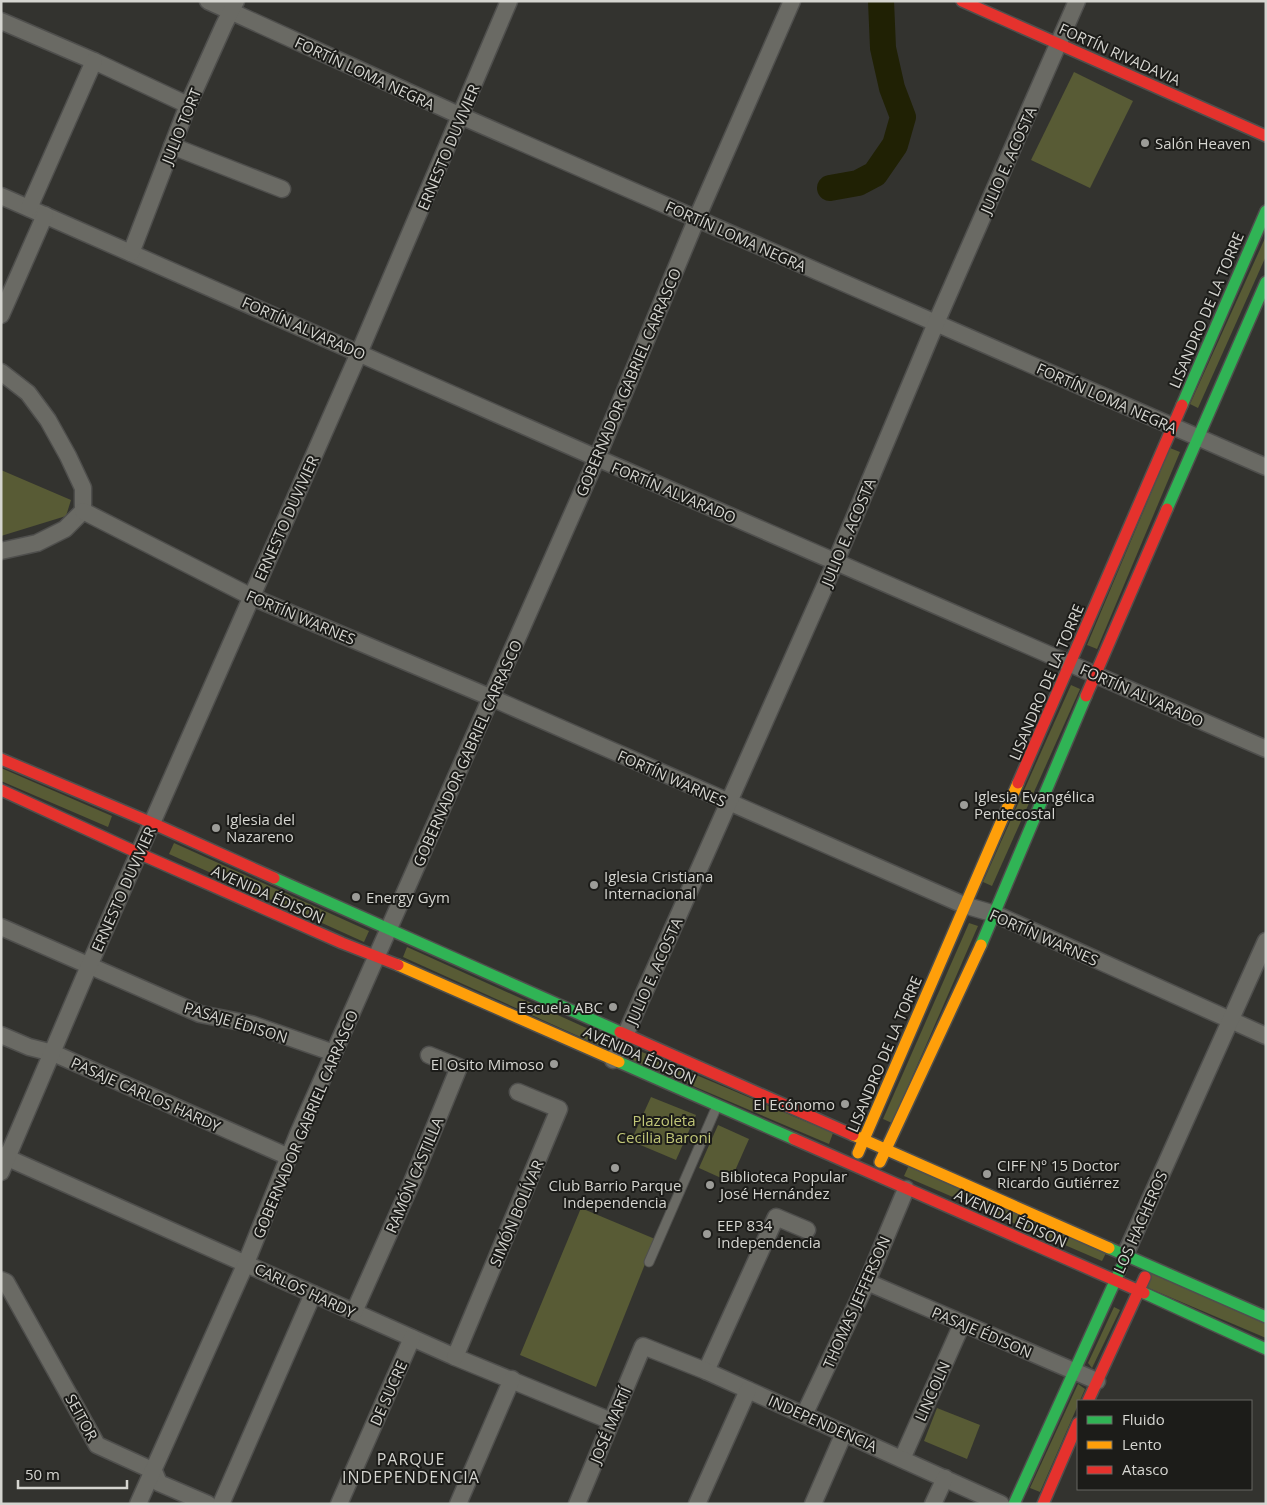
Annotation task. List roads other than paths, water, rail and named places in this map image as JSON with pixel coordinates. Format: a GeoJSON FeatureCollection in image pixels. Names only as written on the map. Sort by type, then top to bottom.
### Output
{"type":"FeatureCollection","features":[{"type":"Feature","properties":{"kind":"main road","name":"FORTÍN RIVADAVIA"},"geometry":{"type":"LineString","coordinates":[[962,1],[1266,136]]}},
{"type":"Feature","properties":{"kind":"main road","name":"LISANDRO DE LA TORRE"},"geometry":{"type":"LineString","coordinates":[[853,1165],[1266,211]]}},
{"type":"Feature","properties":{"kind":"main road"},"geometry":{"type":"LineString","coordinates":[[874,1174],[995,914],[1095,674],[1266,282]]}},
{"type":"Feature","properties":{"kind":"main road","name":"AVENIDA ÉDISON"},"geometry":{"type":"LineString","coordinates":[[1,759],[152,823],[1266,1317]]}},
{"type":"Feature","properties":{"kind":"main road","name":"AVENIDA ÉDISON"},"geometry":{"type":"LineString","coordinates":[[1,790],[138,853],[1138,1290],[1266,1349]]}},
{"type":"Feature","properties":{"kind":"main road","name":"LOS HACHEROS"},"geometry":{"type":"LineString","coordinates":[[1014,1504],[1125,1255]]}},
{"type":"Feature","properties":{"kind":"main road","name":"LOS HACHEROS"},"geometry":{"type":"LineString","coordinates":[[1088,1400],[1150,1266]]}},
{"type":"Feature","properties":{"kind":"main road"},"geometry":{"type":"LineString","coordinates":[[1043,1504],[1077,1425]]}},
{"type":"Feature","properties":{"kind":"street","name":"FORTÍN LOMA NEGRA"},"geometry":{"type":"LineString","coordinates":[[208,1],[234,7],[461,116],[1266,467]]}},
{"type":"Feature","properties":{"kind":"street","name":"ERNESTO DUVIVIER"},"geometry":{"type":"LineString","coordinates":[[4,1161],[359,353],[509,1]]}},
{"type":"Feature","properties":{"kind":"street","name":"GOBERNADOR GABRIEL CARRASCO"},"geometry":{"type":"LineString","coordinates":[[138,1504],[246,1263],[334,1053],[597,458],[697,218],[792,1]]}},
{"type":"Feature","properties":{"kind":"street","name":"JULIO E. ACOSTA"},"geometry":{"type":"LineString","coordinates":[[613,1060],[836,561],[936,323],[1077,1]]}},
{"type":"Feature","properties":{"kind":"street","name":"JULIO TORT"},"geometry":{"type":"LineString","coordinates":[[131,253],[188,105],[234,7]]}},
{"type":"Feature","properties":{"kind":"street"},"geometry":{"type":"LineString","coordinates":[[1,21],[94,61],[188,105]]}},
{"type":"Feature","properties":{"kind":"street"},"geometry":{"type":"LineString","coordinates":[[29,208],[94,61]]}},
{"type":"Feature","properties":{"kind":"street"},"geometry":{"type":"LineString","coordinates":[[172,146],[282,189]]}},
{"type":"Feature","properties":{"kind":"street","name":"FORTÍN ALVARADO"},"geometry":{"type":"LineString","coordinates":[[1,196],[1266,749]]}},
{"type":"Feature","properties":{"kind":"street"},"geometry":{"type":"LineString","coordinates":[[1,315],[45,215]]}},
{"type":"Feature","properties":{"kind":"street"},"geometry":{"type":"LineString","coordinates":[[1,372],[28,393],[48,420],[68,456],[82,488],[83,511],[65,528],[36,543],[1,551]]}},
{"type":"Feature","properties":{"kind":"street","name":"FORTÍN WARNES"},"geometry":{"type":"LineString","coordinates":[[83,511],[252,596],[492,698],[964,905],[995,914],[1266,1036]]}},
{"type":"Feature","properties":{"kind":"street","name":"PASAJE ÉDISON"},"geometry":{"type":"LineString","coordinates":[[1,927],[200,1014],[251,1024],[334,1053]]}},
{"type":"Feature","properties":{"kind":"street","name":"LOS HACHEROS"},"geometry":{"type":"LineString","coordinates":[[1125,1255],[1266,941]]}},
{"type":"Feature","properties":{"kind":"street","name":"PASAJE CARLOS HARDY"},"geometry":{"type":"LineString","coordinates":[[1,1035],[29,1047],[52,1052],[289,1157]]}},
{"type":"Feature","properties":{"kind":"street","name":"RAMÓN CASTILLA"},"geometry":{"type":"LineString","coordinates":[[354,1312],[412,1182],[459,1067],[429,1054]]}},
{"type":"Feature","properties":{"kind":"street","name":"SIMÓN BOLÍVAR"},"geometry":{"type":"LineString","coordinates":[[455,1357],[559,1109],[518,1092]]}},
{"type":"Feature","properties":{"kind":"street","name":"CARLOS HARDY"},"geometry":{"type":"LineString","coordinates":[[4,1161],[246,1263],[455,1357],[611,1421]]}},
{"type":"Feature","properties":{"kind":"street","name":"THOMAS JEFFERSON"},"geometry":{"type":"LineString","coordinates":[[804,1415],[867,1282],[906,1189]]}},
{"type":"Feature","properties":{"kind":"street"},"geometry":{"type":"LineString","coordinates":[[706,1371],[776,1216],[808,1230]]}},
{"type":"Feature","properties":{"kind":"street","name":"SEITOR"},"geometry":{"type":"LineString","coordinates":[[1,1280],[6,1282],[97,1446],[154,1471],[159,1483],[208,1504]]}},
{"type":"Feature","properties":{"kind":"street","name":"PASAJE ÉDISON"},"geometry":{"type":"LineString","coordinates":[[867,1282],[1097,1381]]}},
{"type":"Feature","properties":{"kind":"street"},"geometry":{"type":"LineString","coordinates":[[221,1504],[313,1294]]}},
{"type":"Feature","properties":{"kind":"street","name":"LINCOLN"},"geometry":{"type":"LineString","coordinates":[[902,1459],[962,1324]]}},
{"type":"Feature","properties":{"kind":"street","name":"DE SUCRE"},"geometry":{"type":"LineString","coordinates":[[339,1504],[412,1338]]}},
{"type":"Feature","properties":{"kind":"street","name":"INDEPENDENCIA"},"geometry":{"type":"LineString","coordinates":[[643,1346],[706,1371],[1001,1504]]}},
{"type":"Feature","properties":{"kind":"street","name":"JOSÉ MARTÍ"},"geometry":{"type":"LineString","coordinates":[[577,1504],[643,1346]]}},
{"type":"Feature","properties":{"kind":"street"},"geometry":{"type":"LineString","coordinates":[[458,1504],[512,1379]]}},
{"type":"Feature","properties":{"kind":"street"},"geometry":{"type":"LineString","coordinates":[[697,1504],[748,1390]]}},
{"type":"Feature","properties":{"kind":"street"},"geometry":{"type":"LineString","coordinates":[[813,1504],[844,1433]]}},
{"type":"Feature","properties":{"kind":"street"},"geometry":{"type":"LineString","coordinates":[[933,1504],[945,1478]]}},
{"type":"Feature","properties":{"kind":"lane"},"geometry":{"type":"LineString","coordinates":[[649,1262],[717,1106]]}},
{"type":"Feature","properties":{"kind":"waterway"},"geometry":{"type":"LineString","coordinates":[[830,188],[858,183],[875,174],[895,145],[903,117],[892,88],[883,48],[881,1]]}},
{"type":"Feature","properties":{"kind":"place","name":"Salón Heaven"},"geometry":{"type":"Point","coordinates":[1145,143]}},
{"type":"Feature","properties":{"kind":"place","name":"Iglesia Evangélica Pentecostal"},"geometry":{"type":"Point","coordinates":[964,805]}},
{"type":"Feature","properties":{"kind":"place","name":"Iglesia del Nazareno"},"geometry":{"type":"Point","coordinates":[216,828]}},
{"type":"Feature","properties":{"kind":"place","name":"Iglesia Cristiana Internacional"},"geometry":{"type":"Point","coordinates":[594,885]}},
{"type":"Feature","properties":{"kind":"place","name":"Energy Gym"},"geometry":{"type":"Point","coordinates":[356,897]}},
{"type":"Feature","properties":{"kind":"place","name":"Escuela ABC"},"geometry":{"type":"Point","coordinates":[613,1007]}},
{"type":"Feature","properties":{"kind":"place","name":"El Osito Mimoso"},"geometry":{"type":"Point","coordinates":[554,1064]}},
{"type":"Feature","properties":{"kind":"place","name":"El Ecónomo"},"geometry":{"type":"Point","coordinates":[845,1104]}},
{"type":"Feature","properties":{"kind":"place","name":"Club Barrio Parque Independencia"},"geometry":{"type":"Point","coordinates":[615,1168]}},
{"type":"Feature","properties":{"kind":"place","name":"CIFF Nº 15 Doctor Ricardo Gutiérrez"},"geometry":{"type":"Point","coordinates":[987,1174]}},
{"type":"Feature","properties":{"kind":"place","name":"Biblioteca Popular José Hernández"},"geometry":{"type":"Point","coordinates":[710,1185]}},
{"type":"Feature","properties":{"kind":"place","name":"EEP 834 Independencia"},"geometry":{"type":"Point","coordinates":[707,1234]}},
{"type":"Feature","properties":{"kind":"district","name":"PARQUE INDEPENDENCIA"},"geometry":{"type":"Point","coordinates":[411,1468]}},
{"type":"Feature","properties":{"kind":"park label","name":"Plazoleta Cecilia Baroni"},"geometry":{"type":"Point","coordinates":[664,1128]}}]}
